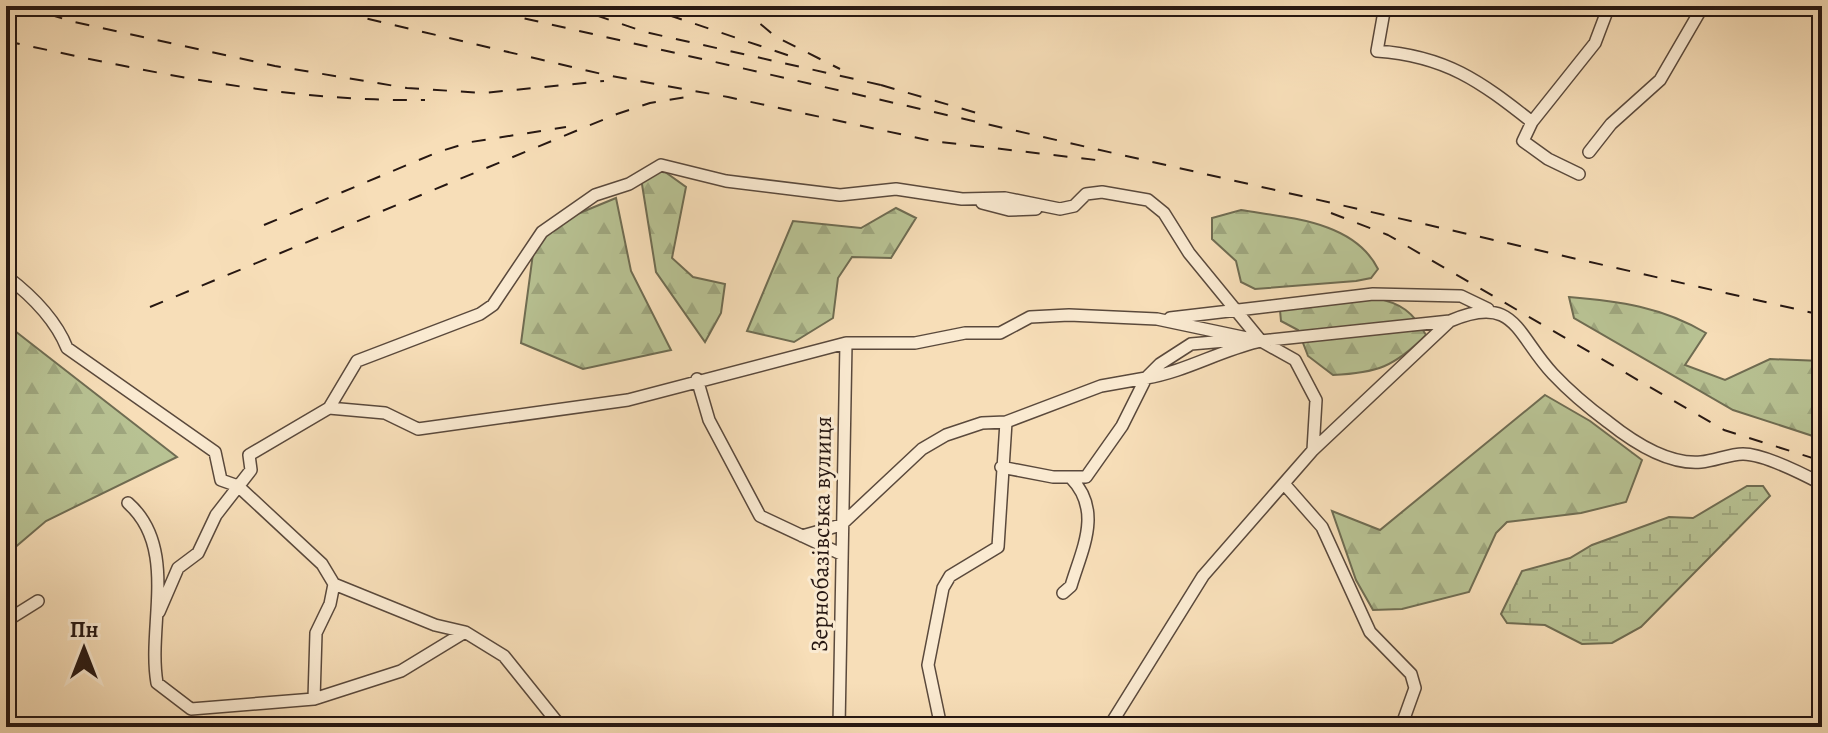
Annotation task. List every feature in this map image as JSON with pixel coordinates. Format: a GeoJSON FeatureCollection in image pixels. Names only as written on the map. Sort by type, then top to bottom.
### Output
{"type":"FeatureCollection","features":[{"type":"Feature","properties":{"kind":"street"},"geometry":{"type":"LineString","coordinates":[[1180,6],[1201,10],[1205,6]]}},
{"type":"Feature","properties":{"kind":"street"},"geometry":{"type":"LineString","coordinates":[[1385,6],[1377,51],[1430,58],[1450,65],[1489,89],[1532,122]]}},
{"type":"Feature","properties":{"kind":"street"},"geometry":{"type":"LineString","coordinates":[[1579,174],[1548,159],[1523,141],[1532,122],[1595,43],[1609,6]]}},
{"type":"Feature","properties":{"kind":"street"},"geometry":{"type":"LineString","coordinates":[[1589,152],[1611,124],[1660,80],[1703,6]]}},
{"type":"Feature","properties":{"kind":"street"},"geometry":{"type":"LineString","coordinates":[[159,612],[178,568],[198,553],[216,515],[251,470],[249,455],[329,408],[357,361],[480,314],[493,305],[542,232],[595,195],[629,184],[661,165],[726,181],[840,195],[896,189],[962,199],[1005,198],[1060,209],[1074,206],[1086,194],[1102,192],[1148,200],[1164,213],[1189,253],[1261,341]]}},
{"type":"Feature","properties":{"kind":"street"},"geometry":{"type":"LineString","coordinates":[[6,276],[29,293],[60,330],[67,348],[215,452],[221,480],[238,486],[277,526],[322,564],[334,584],[435,625],[465,632],[504,656],[561,727]]}},
{"type":"Feature","properties":{"kind":"street"},"geometry":{"type":"LineString","coordinates":[[329,408],[385,413],[418,429],[628,400],[697,379],[846,343],[915,343],[965,333],[1000,333],[1030,317],[1069,315],[1157,319],[1373,294],[1461,296],[1525,333],[1552,373],[1609,423],[1670,460],[1700,462],[1744,454],[1822,484]]}},
{"type":"Feature","properties":{"kind":"street"},"geometry":{"type":"LineString","coordinates":[[802,536],[841,525],[922,449],[946,435],[982,423],[1006,422],[1101,386],[1163,375],[1223,350],[1261,341],[1450,321],[1475,310],[1489,310]]}},
{"type":"Feature","properties":{"kind":"street"},"geometry":{"type":"LineString","coordinates":[[1157,319],[1261,341],[1295,360],[1316,400],[1313,450]]}},
{"type":"Feature","properties":{"kind":"street"},"geometry":{"type":"LineString","coordinates":[[1109,727],[1203,576],[1286,486],[1313,450],[1450,321]]}},
{"type":"Feature","properties":{"kind":"street"},"geometry":{"type":"LineString","coordinates":[[1001,467],[1071,478],[1091,472],[1122,426],[1146,378],[1160,364],[1191,344],[1221,339],[1261,341]]}},
{"type":"Feature","properties":{"kind":"street","name":"Зернобазівська вулиця"},"geometry":{"type":"LineString","coordinates":[[839,727],[846,343]]}},
{"type":"Feature","properties":{"kind":"street"},"geometry":{"type":"LineString","coordinates":[[697,379],[709,420],[760,516],[841,554]]}},
{"type":"Feature","properties":{"kind":"street"},"geometry":{"type":"LineString","coordinates":[[941,727],[928,665],[938,610],[950,576],[998,547],[1006,422]]}},
{"type":"Feature","properties":{"kind":"street"},"geometry":{"type":"LineString","coordinates":[[1063,593],[1071,586],[1091,520],[1082,494],[1071,478]]}},
{"type":"Feature","properties":{"kind":"street"},"geometry":{"type":"LineString","coordinates":[[1286,486],[1322,527],[1370,632],[1411,674],[1415,688],[1401,727]]}},
{"type":"Feature","properties":{"kind":"street"},"geometry":{"type":"LineString","coordinates":[[128,503],[142,516],[147,528],[158,584],[159,612],[153,649],[157,683],[191,709],[314,699],[401,671],[465,632]]}},
{"type":"Feature","properties":{"kind":"street"},"geometry":{"type":"LineString","coordinates":[[314,699],[316,633],[330,604],[334,584]]}},
{"type":"Feature","properties":{"kind":"street"},"geometry":{"type":"LineString","coordinates":[[6,621],[38,601]]}},
{"type":"Feature","properties":{"kind":"green space"},"geometry":{"type":"Polygon","coordinates":[[[661,169],[686,187],[672,258],[693,277],[725,284],[721,313],[705,342],[656,272],[641,178],[661,169]]]}},
{"type":"Feature","properties":{"kind":"green space"},"geometry":{"type":"Polygon","coordinates":[[[616,198],[631,271],[671,350],[583,369],[521,343],[536,231],[616,198]]]}},
{"type":"Feature","properties":{"kind":"green space"},"geometry":{"type":"Polygon","coordinates":[[[896,208],[916,218],[891,258],[852,257],[838,278],[833,318],[794,342],[747,331],[793,221],[861,228],[896,208]]]}},
{"type":"Feature","properties":{"kind":"green space"},"geometry":{"type":"Polygon","coordinates":[[[1241,210],[1318,224],[1337,231],[1367,253],[1378,269],[1371,278],[1356,281],[1255,289],[1241,282],[1236,261],[1212,239],[1212,218],[1241,210]]]}},
{"type":"Feature","properties":{"kind":"green space"},"geometry":{"type":"Polygon","coordinates":[[[1569,297],[1640,307],[1690,324],[1706,333],[1685,365],[1725,380],[1770,359],[1822,361],[1822,439],[1733,410],[1574,318],[1569,297]]]}},
{"type":"Feature","properties":{"kind":"green space"},"geometry":{"type":"Polygon","coordinates":[[[1375,298],[1405,310],[1426,335],[1394,361],[1373,370],[1333,375],[1308,356],[1298,330],[1281,321],[1280,310],[1375,298]]]}},
{"type":"Feature","properties":{"kind":"green space"},"geometry":{"type":"Polygon","coordinates":[[[6,324],[177,457],[46,521],[6,555],[6,324]]]}},
{"type":"Feature","properties":{"kind":"green space"},"geometry":{"type":"Polygon","coordinates":[[[1545,395],[1590,421],[1642,460],[1626,502],[1581,513],[1507,522],[1496,533],[1469,592],[1402,609],[1373,610],[1356,580],[1332,511],[1380,530],[1545,395]]]}},
{"type":"Feature","properties":{"kind":"green space"},"geometry":{"type":"Polygon","coordinates":[[[1747,486],[1763,486],[1770,496],[1641,627],[1612,643],[1582,644],[1545,625],[1507,623],[1501,614],[1522,571],[1570,558],[1592,545],[1669,517],[1693,518],[1747,486]]]}},
{"type":"Feature","properties":{"kind":"railway"},"geometry":{"type":"LineString","coordinates":[[22,6],[74,22],[275,66],[407,88],[483,93],[604,81]]}},
{"type":"Feature","properties":{"kind":"railway"},"geometry":{"type":"LineString","coordinates":[[313,6],[606,75],[728,97],[932,141],[1105,161]]}},
{"type":"Feature","properties":{"kind":"railway"},"geometry":{"type":"LineString","coordinates":[[444,6],[479,14]]}},
{"type":"Feature","properties":{"kind":"railway"},"geometry":{"type":"LineString","coordinates":[[470,6],[1822,315]]}},
{"type":"Feature","properties":{"kind":"railway"},"geometry":{"type":"LineString","coordinates":[[569,6],[645,32],[890,87]]}},
{"type":"Feature","properties":{"kind":"railway"},"geometry":{"type":"LineString","coordinates":[[642,6],[793,57]]}},
{"type":"Feature","properties":{"kind":"railway"},"geometry":{"type":"LineString","coordinates":[[739,6],[776,37],[840,69]]}},
{"type":"Feature","properties":{"kind":"railway"},"geometry":{"type":"LineString","coordinates":[[6,41],[162,73],[267,90],[319,96],[425,100]]}},
{"type":"Feature","properties":{"kind":"railway"},"geometry":{"type":"LineString","coordinates":[[881,85],[977,113]]}},
{"type":"Feature","properties":{"kind":"railway"},"geometry":{"type":"LineString","coordinates":[[150,307],[617,114],[650,103],[693,96]]}},
{"type":"Feature","properties":{"kind":"railway"},"geometry":{"type":"LineString","coordinates":[[264,225],[438,152],[471,142],[566,127]]}},
{"type":"Feature","properties":{"kind":"railway"},"geometry":{"type":"LineString","coordinates":[[1331,213],[1388,235],[1724,430],[1822,461]]}}]}
